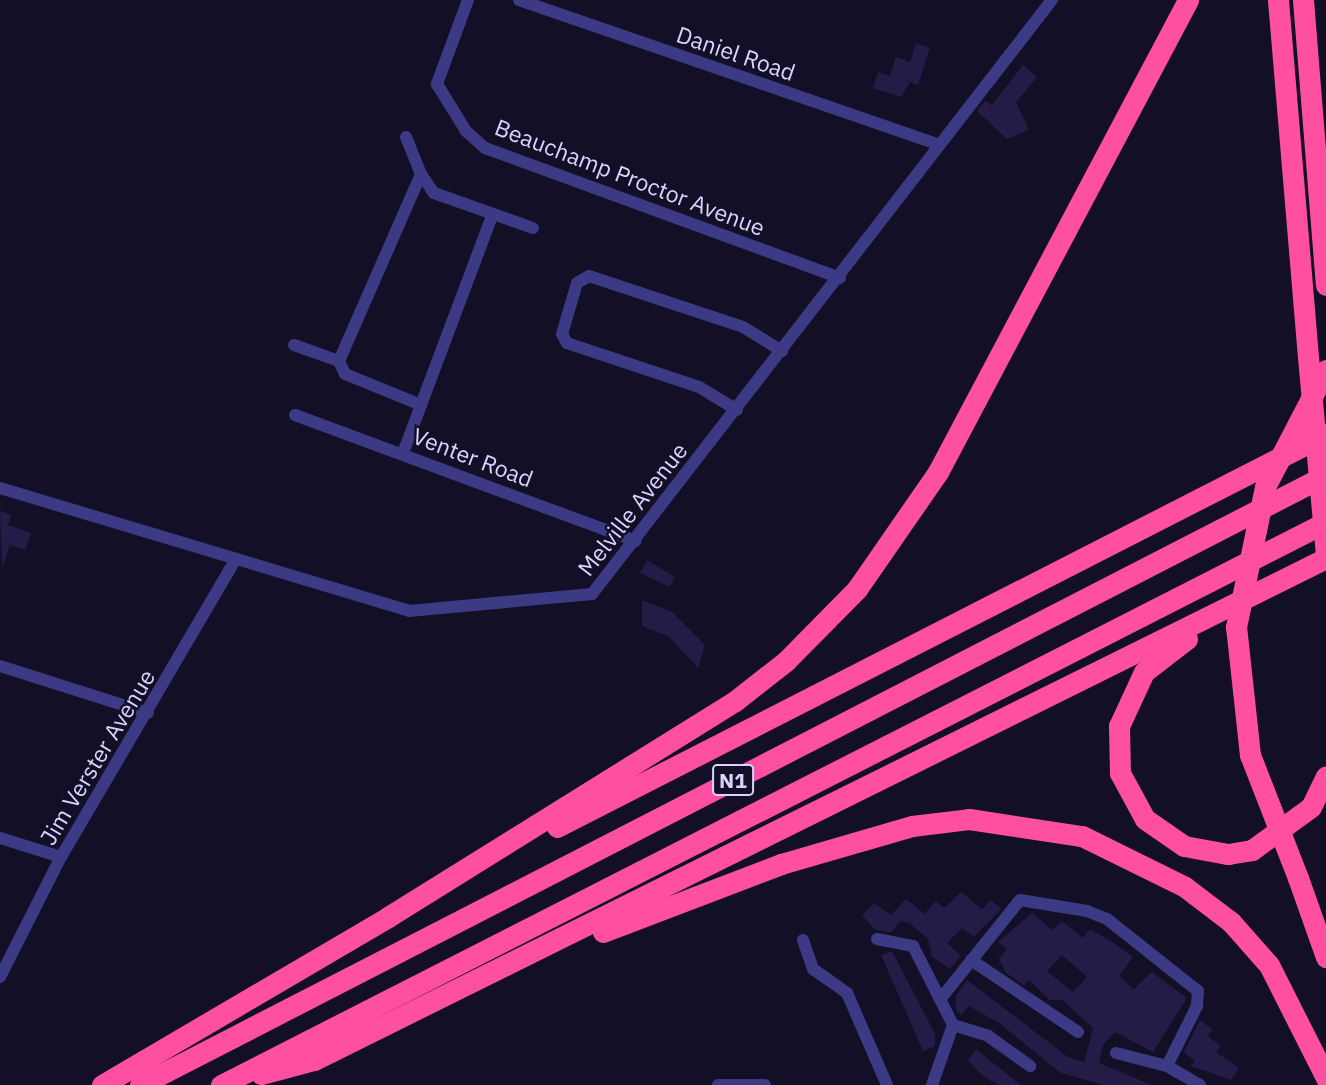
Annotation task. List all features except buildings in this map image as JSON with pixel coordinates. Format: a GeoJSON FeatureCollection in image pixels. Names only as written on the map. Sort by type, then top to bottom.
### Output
{"type":"FeatureCollection","features":[{"type":"Feature","properties":{"kind":"highway"},"geometry":{"type":"LineString","coordinates":[[102,1085],[388,917],[735,701],[786,661],[857,589],[938,472],[1188,0]]}},
{"type":"Feature","properties":{"kind":"highway"},"geometry":{"type":"LineString","coordinates":[[1278,0],[1322,559]]}},
{"type":"Feature","properties":{"kind":"highway"},"geometry":{"type":"LineString","coordinates":[[1303,0],[1326,285]]}},
{"type":"Feature","properties":{"kind":"highway"},"geometry":{"type":"LineString","coordinates":[[1326,370],[1265,487],[1236,627],[1250,755],[1326,957]]}},
{"type":"Feature","properties":{"kind":"highway"},"geometry":{"type":"LineString","coordinates":[[388,917],[707,747],[1326,434]]}},
{"type":"Feature","properties":{"kind":"highway","name":"N1"},"geometry":{"type":"LineString","coordinates":[[140,1085],[1326,475]]}},
{"type":"Feature","properties":{"kind":"highway","name":"N1"},"geometry":{"type":"LineString","coordinates":[[223,1084],[1326,522]]}},
{"type":"Feature","properties":{"kind":"highway"},"geometry":{"type":"LineString","coordinates":[[1322,559],[1175,646],[1144,671],[1128,696],[1117,750],[1120,773],[1145,819],[1165,836],[1205,852],[1252,850],[1275,839],[1311,807],[1326,776]]}},
{"type":"Feature","properties":{"kind":"highway"},"geometry":{"type":"LineString","coordinates":[[223,1084],[314,1060],[1322,559]]}},
{"type":"Feature","properties":{"kind":"highway"},"geometry":{"type":"LineString","coordinates":[[489,975],[854,841],[970,819],[1021,824],[1082,836],[1137,860],[1231,922],[1269,965],[1326,1078]]}},
{"type":"Feature","properties":{"kind":"street","name":"Beauchamp Proctor Avenue"},"geometry":{"type":"LineString","coordinates":[[468,0],[437,84],[466,131],[485,148],[839,278]]}},
{"type":"Feature","properties":{"kind":"street","name":"Daniel Road"},"geometry":{"type":"LineString","coordinates":[[519,0],[939,145]]}},
{"type":"Feature","properties":{"kind":"street","name":"Melville Avenue"},"geometry":{"type":"LineString","coordinates":[[0,488],[387,606],[434,612],[592,594],[1052,0]]}},
{"type":"Feature","properties":{"kind":"street"},"geometry":{"type":"LineString","coordinates":[[406,137],[421,174],[434,193],[492,216],[533,228]]}},
{"type":"Feature","properties":{"kind":"street"},"geometry":{"type":"LineString","coordinates":[[339,361],[421,174]]}},
{"type":"Feature","properties":{"kind":"street"},"geometry":{"type":"LineString","coordinates":[[403,453],[492,216]]}},
{"type":"Feature","properties":{"kind":"street"},"geometry":{"type":"LineString","coordinates":[[737,410],[699,387],[567,343],[562,334],[577,283],[589,276],[730,323],[782,351]]}},
{"type":"Feature","properties":{"kind":"street"},"geometry":{"type":"LineString","coordinates":[[294,345],[339,361],[354,379],[421,405]]}},
{"type":"Feature","properties":{"kind":"street","name":"Venter Road"},"geometry":{"type":"LineString","coordinates":[[295,415],[635,541]]}},
{"type":"Feature","properties":{"kind":"street","name":"Jim Verster Avenue"},"geometry":{"type":"LineString","coordinates":[[0,977],[61,857],[148,713],[235,560]]}},
{"type":"Feature","properties":{"kind":"street"},"geometry":{"type":"LineString","coordinates":[[0,666],[148,713]]}},
{"type":"Feature","properties":{"kind":"street"},"geometry":{"type":"LineString","coordinates":[[0,838],[61,857]]}},
{"type":"Feature","properties":{"kind":"street"},"geometry":{"type":"LineString","coordinates":[[942,997],[1020,900],[1107,919],[1198,991],[1197,1006],[1167,1066]]}},
{"type":"Feature","properties":{"kind":"street"},"geometry":{"type":"LineString","coordinates":[[877,939],[913,946],[942,997],[953,1025],[932,1085]]}},
{"type":"Feature","properties":{"kind":"street"},"geometry":{"type":"LineString","coordinates":[[803,940],[813,969],[846,993],[887,1085]]}},
{"type":"Feature","properties":{"kind":"street"},"geometry":{"type":"LineString","coordinates":[[971,960],[1077,1032]]}},
{"type":"Feature","properties":{"kind":"street"},"geometry":{"type":"LineString","coordinates":[[953,1025],[988,1035],[1030,1066]]}},
{"type":"Feature","properties":{"kind":"street"},"geometry":{"type":"LineString","coordinates":[[1116,1053],[1167,1066],[1196,1085]]}},
{"type":"Feature","properties":{"kind":"street"},"geometry":{"type":"LineString","coordinates":[[718,1085],[765,1085]]}}]}
